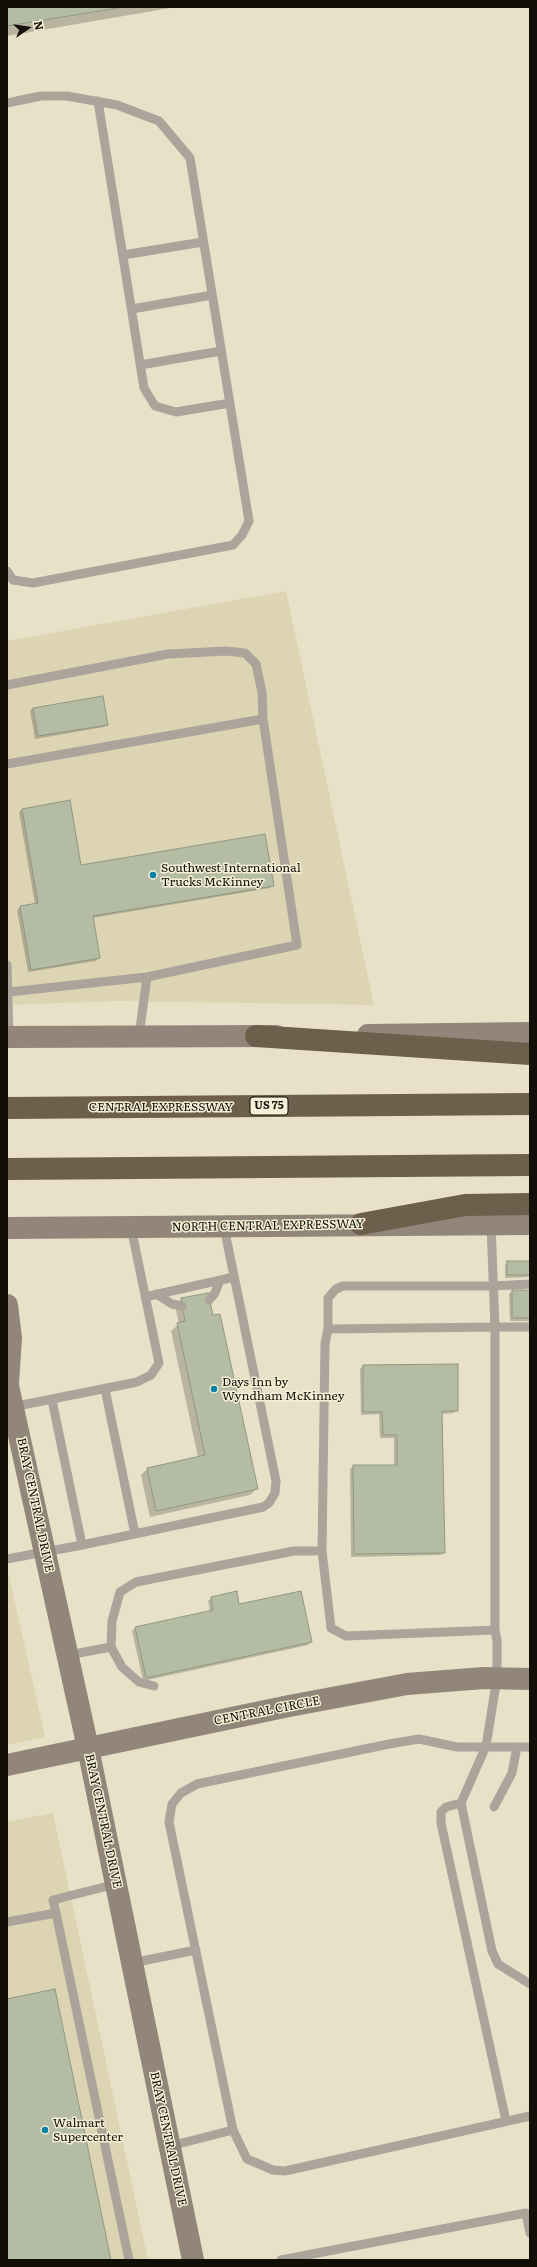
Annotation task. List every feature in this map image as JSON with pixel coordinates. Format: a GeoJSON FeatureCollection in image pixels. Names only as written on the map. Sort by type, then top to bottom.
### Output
{"type":"FeatureCollection","features":[{"type":"Feature","properties":{"kind":"highway"},"geometry":{"type":"LineString","coordinates":[[256,1036],[530,1054]]}},
{"type":"Feature","properties":{"kind":"highway","name":"CENTRAL EXPRESSWAY"},"geometry":{"type":"LineString","coordinates":[[7,1108],[530,1104]]}},
{"type":"Feature","properties":{"kind":"highway"},"geometry":{"type":"LineString","coordinates":[[7,1169],[530,1165]]}},
{"type":"Feature","properties":{"kind":"highway"},"geometry":{"type":"LineString","coordinates":[[361,1224],[465,1205],[530,1204]]}},
{"type":"Feature","properties":{"kind":"street"},"geometry":{"type":"LineString","coordinates":[[8,1037],[139,1038],[530,1033]]}},
{"type":"Feature","properties":{"kind":"street","name":"NORTH CENTRAL EXPRESSWAY"},"geometry":{"type":"LineString","coordinates":[[7,1228],[224,1227],[361,1224],[530,1224]]}},
{"type":"Feature","properties":{"kind":"street","name":"BRAY CENTRAL DRIVE"},"geometry":{"type":"LineString","coordinates":[[7,1305],[10,1338],[8,1382],[10,1408],[45,1553],[88,1748],[193,2260]]}},
{"type":"Feature","properties":{"kind":"street","name":"CENTRAL CIRCLE"},"geometry":{"type":"LineString","coordinates":[[7,1765],[289,1706],[407,1684],[447,1680],[497,1678],[530,1680]]}},
{"type":"Feature","properties":{"kind":"lane"},"geometry":{"type":"LineString","coordinates":[[7,103],[41,96],[67,96],[117,105],[159,121],[190,158],[249,521],[242,535],[233,545],[34,583],[13,580],[7,571]]}},
{"type":"Feature","properties":{"kind":"lane"},"geometry":{"type":"LineString","coordinates":[[98,101],[144,388],[155,406],[176,412],[230,403]]}},
{"type":"Feature","properties":{"kind":"lane"},"geometry":{"type":"LineString","coordinates":[[123,255],[203,242]]}},
{"type":"Feature","properties":{"kind":"lane"},"geometry":{"type":"LineString","coordinates":[[132,309],[212,295]]}},
{"type":"Feature","properties":{"kind":"lane"},"geometry":{"type":"LineString","coordinates":[[140,365],[221,351]]}},
{"type":"Feature","properties":{"kind":"lane"},"geometry":{"type":"LineString","coordinates":[[7,685],[168,654],[226,651],[245,653],[256,664],[262,692],[263,719],[297,946],[147,977],[9,992]]}},
{"type":"Feature","properties":{"kind":"lane"},"geometry":{"type":"LineString","coordinates":[[7,764],[263,719]]}},
{"type":"Feature","properties":{"kind":"lane"},"geometry":{"type":"LineString","coordinates":[[7,965],[9,992],[8,1037]]}},
{"type":"Feature","properties":{"kind":"lane"},"geometry":{"type":"LineString","coordinates":[[139,1038],[147,977]]}},
{"type":"Feature","properties":{"kind":"lane"},"geometry":{"type":"LineString","coordinates":[[491,1224],[495,1327],[495,1630],[497,1678],[486,1746],[461,1803],[492,1951],[498,1964],[530,1984]]}},
{"type":"Feature","properties":{"kind":"lane"},"geometry":{"type":"LineString","coordinates":[[10,1408],[137,1382],[151,1375],[159,1363],[131,1227]]}},
{"type":"Feature","properties":{"kind":"lane"},"geometry":{"type":"LineString","coordinates":[[7,1559],[45,1553],[263,1507],[269,1503],[275,1493],[276,1481],[224,1227]]}},
{"type":"Feature","properties":{"kind":"lane"},"geometry":{"type":"LineString","coordinates":[[145,1296],[234,1276]]}},
{"type":"Feature","properties":{"kind":"lane"},"geometry":{"type":"LineString","coordinates":[[209,1300],[215,1293],[220,1280]]}},
{"type":"Feature","properties":{"kind":"lane"},"geometry":{"type":"LineString","coordinates":[[495,1630],[346,1636],[331,1628],[322,1551],[325,1344],[328,1329],[328,1298],[336,1289],[343,1286],[493,1286],[530,1284]]}},
{"type":"Feature","properties":{"kind":"lane"},"geometry":{"type":"LineString","coordinates":[[156,1294],[172,1304],[182,1306]]}},
{"type":"Feature","properties":{"kind":"lane"},"geometry":{"type":"LineString","coordinates":[[328,1329],[530,1327]]}},
{"type":"Feature","properties":{"kind":"lane"},"geometry":{"type":"LineString","coordinates":[[105,1389],[135,1534]]}},
{"type":"Feature","properties":{"kind":"lane"},"geometry":{"type":"LineString","coordinates":[[52,1400],[82,1545]]}},
{"type":"Feature","properties":{"kind":"lane"},"geometry":{"type":"LineString","coordinates":[[154,1686],[139,1682],[122,1667],[111,1647],[112,1621],[120,1592],[136,1582],[294,1551],[322,1551]]}},
{"type":"Feature","properties":{"kind":"lane"},"geometry":{"type":"LineString","coordinates":[[68,1655],[111,1647]]}},
{"type":"Feature","properties":{"kind":"lane"},"geometry":{"type":"LineString","coordinates":[[530,1747],[457,1747],[419,1739],[197,1784],[181,1793],[172,1804],[170,1822],[233,2130],[247,2160],[274,2170],[285,2171],[530,2116]]}},
{"type":"Feature","properties":{"kind":"lane"},"geometry":{"type":"LineString","coordinates":[[494,1807],[512,1773],[517,1747]]}},
{"type":"Feature","properties":{"kind":"lane"},"geometry":{"type":"LineString","coordinates":[[461,1803],[446,1807],[441,1812],[441,1823],[506,2121]]}},
{"type":"Feature","properties":{"kind":"lane"},"geometry":{"type":"LineString","coordinates":[[116,1884],[53,1900],[129,2260]]}},
{"type":"Feature","properties":{"kind":"lane"},"geometry":{"type":"LineString","coordinates":[[7,1922],[56,1913]]}},
{"type":"Feature","properties":{"kind":"lane"},"geometry":{"type":"LineString","coordinates":[[132,1963],[196,1950]]}},
{"type":"Feature","properties":{"kind":"lane"},"geometry":{"type":"LineString","coordinates":[[170,2146],[233,2130]]}},
{"type":"Feature","properties":{"kind":"lane"},"geometry":{"type":"LineString","coordinates":[[281,2260],[526,2213],[530,2234]]}},
{"type":"Feature","properties":{"kind":"shaded area"},"geometry":{"type":"Polygon","coordinates":[[[286,591],[374,1005],[119,1001],[7,1005],[7,641],[286,591]]]}},
{"type":"Feature","properties":{"kind":"shaded area"},"geometry":{"type":"Polygon","coordinates":[[[7,1567],[45,1737],[7,1745],[7,1567]]]}},
{"type":"Feature","properties":{"kind":"shaded area"},"geometry":{"type":"Polygon","coordinates":[[[53,1813],[148,2260],[7,2260],[7,1822],[53,1813]]]}},
{"type":"Feature","properties":{"kind":"building"},"geometry":{"type":"Polygon","coordinates":[[[7,7],[124,7],[7,26],[7,7]]]}},
{"type":"Feature","properties":{"kind":"building"},"geometry":{"type":"Polygon","coordinates":[[[103,696],[108,725],[38,736],[33,708],[103,696]]]}},
{"type":"Feature","properties":{"kind":"building","name":"Southwest International Trucks McKinney"},"geometry":{"type":"Polygon","coordinates":[[[70,800],[81,865],[265,834],[274,886],[93,916],[100,958],[31,970],[20,906],[38,903],[22,809],[70,800]]]}},
{"type":"Feature","properties":{"kind":"building"},"geometry":{"type":"Polygon","coordinates":[[[507,1261],[530,1261],[530,1275],[507,1275],[507,1261]]]}},
{"type":"Feature","properties":{"kind":"building"},"geometry":{"type":"Polygon","coordinates":[[[512,1290],[530,1290],[530,1318],[512,1318],[512,1290]]]}},
{"type":"Feature","properties":{"kind":"building","name":"Days Inn by Wyndham McKinney"},"geometry":{"type":"Polygon","coordinates":[[[208,1293],[213,1315],[220,1314],[258,1489],[156,1511],[147,1468],[205,1455],[177,1323],[185,1321],[181,1298],[208,1293]]]}},
{"type":"Feature","properties":{"kind":"building"},"geometry":{"type":"Polygon","coordinates":[[[458,1364],[458,1411],[442,1411],[445,1553],[354,1554],[353,1465],[397,1465],[397,1435],[383,1435],[382,1412],[363,1412],[363,1365],[458,1364]]]}},
{"type":"Feature","properties":{"kind":"building"},"geometry":{"type":"Polygon","coordinates":[[[237,1591],[239,1604],[301,1591],[312,1642],[146,1678],[135,1627],[213,1610],[211,1597],[237,1591]]]}},
{"type":"Feature","properties":{"kind":"building","name":"Walmart Supercenter"},"geometry":{"type":"Polygon","coordinates":[[[55,1989],[111,2260],[7,2260],[7,1999],[55,1989]]]}},
{"type":"Feature","properties":{"kind":"place","name":"Southwest International Trucks McKinney"},"geometry":{"type":"Point","coordinates":[153,875]}},
{"type":"Feature","properties":{"kind":"place","name":"Days Inn by Wyndham McKinney"},"geometry":{"type":"Point","coordinates":[214,1389]}},
{"type":"Feature","properties":{"kind":"place","name":"Walmart Supercenter"},"geometry":{"type":"Point","coordinates":[45,2130]}}]}
